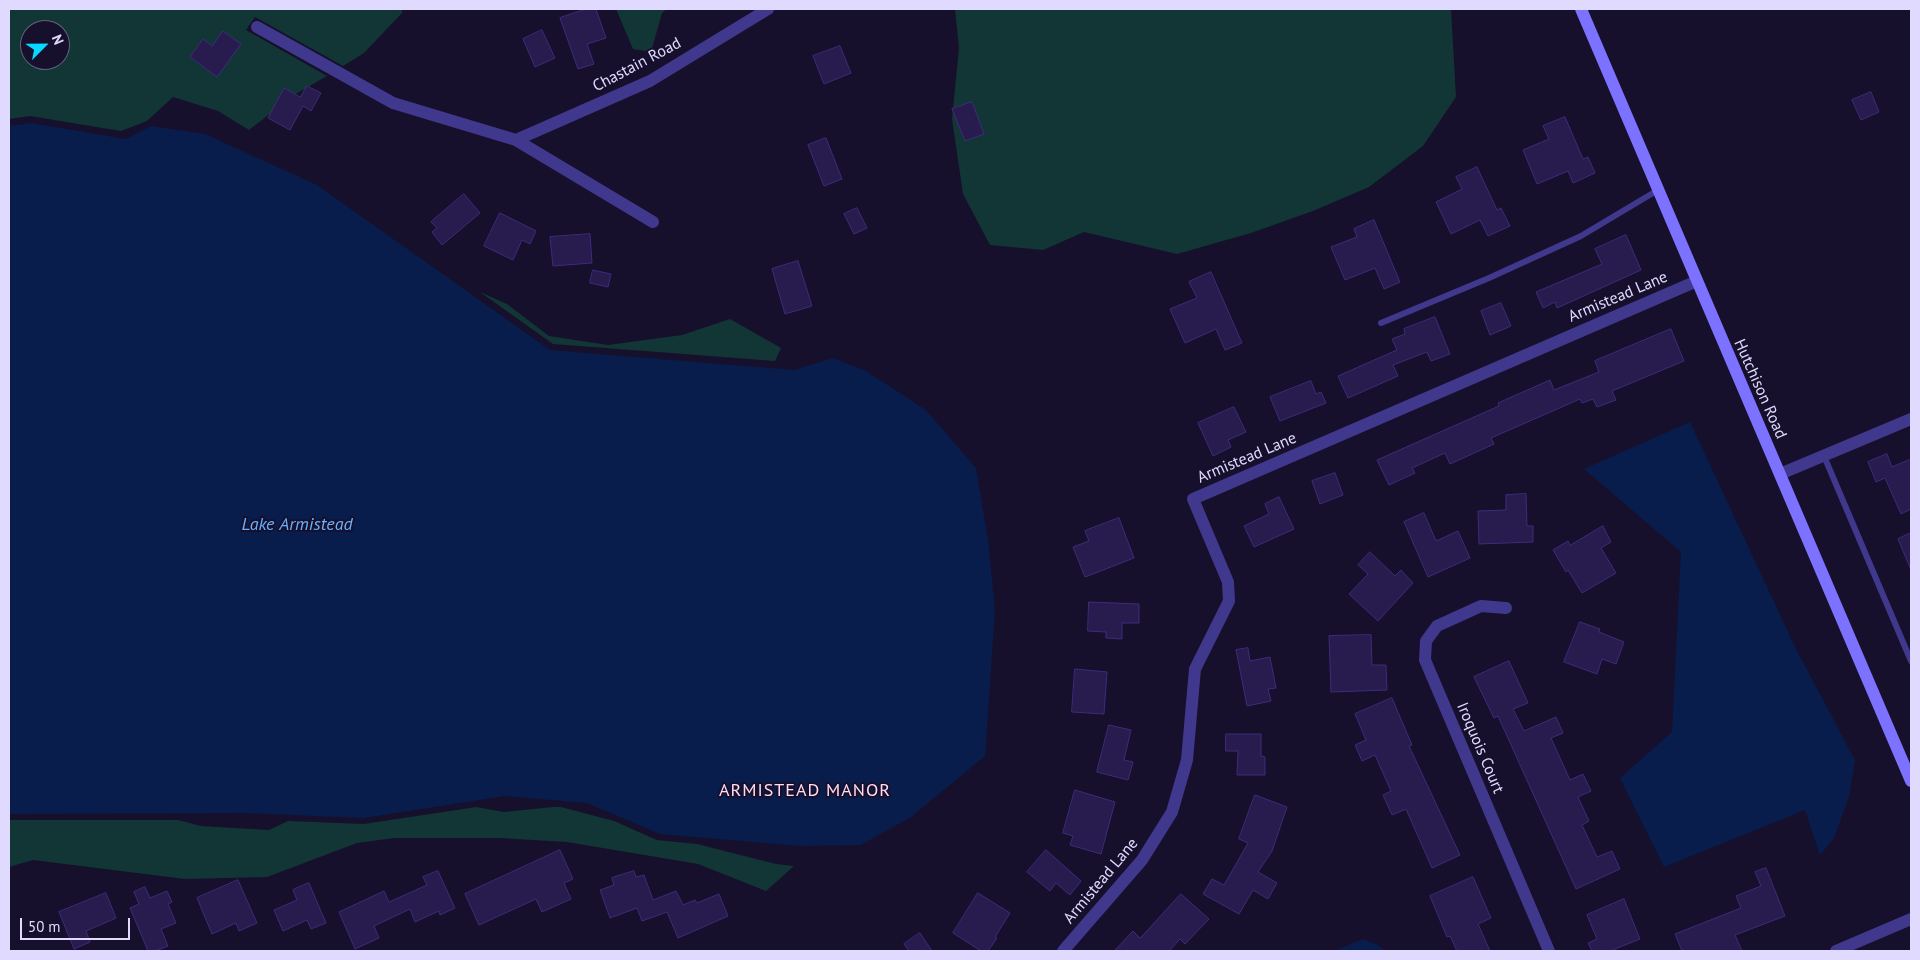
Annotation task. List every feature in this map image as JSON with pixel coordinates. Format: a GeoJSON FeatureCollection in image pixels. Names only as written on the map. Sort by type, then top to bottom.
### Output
{"type":"FeatureCollection","features":[{"type":"Feature","properties":{"kind":"street","name":"Chastain Road"},"geometry":{"type":"LineString","coordinates":[[516,140],[650,81],[768,9]]}},
{"type":"Feature","properties":{"kind":"street","name":"Hutchison Road"},"geometry":{"type":"LineString","coordinates":[[1581,9],[1911,782]]}},
{"type":"Feature","properties":{"kind":"street"},"geometry":{"type":"LineString","coordinates":[[257,27],[394,104],[516,140],[653,222]]}},
{"type":"Feature","properties":{"kind":"street","name":"Armistead Lane"},"geometry":{"type":"LineString","coordinates":[[1063,951],[1142,860],[1172,812],[1187,760],[1195,669],[1229,601],[1228,582],[1193,499],[1697,281]]}},
{"type":"Feature","properties":{"kind":"street"},"geometry":{"type":"LineString","coordinates":[[1780,474],[1911,418]]}},
{"type":"Feature","properties":{"kind":"street","name":"Iroquois Court"},"geometry":{"type":"LineString","coordinates":[[1506,608],[1481,606],[1437,626],[1426,641],[1425,660],[1549,951]]}},
{"type":"Feature","properties":{"kind":"street"},"geometry":{"type":"LineString","coordinates":[[1836,951],[1911,919]]}},
{"type":"Feature","properties":{"kind":"lane"},"geometry":{"type":"LineString","coordinates":[[1381,323],[1489,278],[1581,236],[1658,190]]}},
{"type":"Feature","properties":{"kind":"lane"},"geometry":{"type":"LineString","coordinates":[[1824,456],[1911,661]]}},
{"type":"Feature","properties":{"kind":"green space"},"geometry":{"type":"Polygon","coordinates":[[[9,9],[402,9],[402,13],[364,53],[343,66],[255,17],[246,30],[327,76],[294,95],[249,130],[218,111],[173,97],[147,121],[121,131],[30,116],[9,119],[9,9]]]}},
{"type":"Feature","properties":{"kind":"green space"},"geometry":{"type":"Polygon","coordinates":[[[616,9],[667,9],[662,13],[651,52],[633,49],[616,9]]]}},
{"type":"Feature","properties":{"kind":"green space"},"geometry":{"type":"Polygon","coordinates":[[[955,9],[1451,9],[1456,97],[1423,146],[1369,187],[1313,211],[1251,233],[1177,254],[1084,232],[1043,250],[990,245],[963,194],[952,119],[959,48],[955,9]]]}},
{"type":"Feature","properties":{"kind":"green space"},"geometry":{"type":"Polygon","coordinates":[[[480,292],[507,304],[549,336],[608,345],[682,335],[730,319],[781,348],[775,361],[553,344],[480,292]]]}},
{"type":"Feature","properties":{"kind":"green space"},"geometry":{"type":"Polygon","coordinates":[[[476,807],[504,812],[561,807],[614,821],[657,840],[697,844],[776,864],[794,866],[766,891],[698,864],[567,842],[499,838],[394,838],[357,843],[267,877],[185,879],[33,860],[9,867],[9,820],[178,820],[201,826],[269,830],[288,821],[364,824],[476,807]]]}},
{"type":"Feature","properties":{"kind":"water","name":"Lake Armistead"},"geometry":{"type":"Polygon","coordinates":[[[31,123],[126,139],[151,126],[205,134],[317,185],[550,350],[794,370],[833,358],[866,371],[926,410],[976,468],[988,540],[995,610],[985,756],[911,817],[861,845],[800,846],[660,834],[587,803],[505,796],[364,818],[244,813],[9,814],[9,126],[31,123]]]}},
{"type":"Feature","properties":{"kind":"water"},"geometry":{"type":"Polygon","coordinates":[[[1690,422],[1796,649],[1855,760],[1849,797],[1834,838],[1820,855],[1805,810],[1664,867],[1620,778],[1672,732],[1681,552],[1584,469],[1690,422]]]}},
{"type":"Feature","properties":{"kind":"water"},"geometry":{"type":"Polygon","coordinates":[[[1363,939],[1376,944],[1386,951],[1334,951],[1363,939]]]}},
{"type":"Feature","properties":{"kind":"building"},"geometry":{"type":"Polygon","coordinates":[[[586,9],[596,9],[606,38],[587,44],[594,64],[578,69],[560,18],[586,9]]]}},
{"type":"Feature","properties":{"kind":"building"},"geometry":{"type":"Polygon","coordinates":[[[542,30],[555,58],[535,67],[523,39],[542,30]]]}},
{"type":"Feature","properties":{"kind":"building"},"geometry":{"type":"Polygon","coordinates":[[[223,31],[241,44],[217,77],[190,57],[203,39],[212,46],[223,31]]]}},
{"type":"Feature","properties":{"kind":"building"},"geometry":{"type":"Polygon","coordinates":[[[840,46],[851,73],[824,84],[813,56],[840,46]]]}},
{"type":"Feature","properties":{"kind":"building"},"geometry":{"type":"Polygon","coordinates":[[[307,86],[321,93],[311,111],[303,106],[290,130],[268,118],[284,88],[300,97],[307,86]]]}},
{"type":"Feature","properties":{"kind":"building"},"geometry":{"type":"Polygon","coordinates":[[[1871,92],[1879,112],[1861,120],[1852,100],[1871,92]]]}},
{"type":"Feature","properties":{"kind":"building"},"geometry":{"type":"Polygon","coordinates":[[[972,102],[984,134],[965,141],[952,109],[972,102]]]}},
{"type":"Feature","properties":{"kind":"building"},"geometry":{"type":"Polygon","coordinates":[[[1565,117],[1583,159],[1588,157],[1595,173],[1573,183],[1568,171],[1537,184],[1523,150],[1549,139],[1543,126],[1565,117]]]}},
{"type":"Feature","properties":{"kind":"building"},"geometry":{"type":"Polygon","coordinates":[[[826,138],[842,179],[824,186],[808,145],[826,138]]]}},
{"type":"Feature","properties":{"kind":"building"},"geometry":{"type":"Polygon","coordinates":[[[1477,167],[1497,210],[1501,208],[1510,226],[1488,236],[1480,220],[1451,234],[1436,202],[1462,189],[1456,177],[1477,167]]]}},
{"type":"Feature","properties":{"kind":"building"},"geometry":{"type":"Polygon","coordinates":[[[464,194],[480,213],[442,245],[432,232],[437,228],[431,222],[464,194]]]}},
{"type":"Feature","properties":{"kind":"building"},"geometry":{"type":"Polygon","coordinates":[[[857,208],[867,228],[854,234],[844,214],[857,208]]]}},
{"type":"Feature","properties":{"kind":"building"},"geometry":{"type":"Polygon","coordinates":[[[500,213],[536,231],[530,244],[522,240],[513,260],[484,246],[500,213]]]}},
{"type":"Feature","properties":{"kind":"building"},"geometry":{"type":"Polygon","coordinates":[[[1374,220],[1400,282],[1384,289],[1375,268],[1345,280],[1331,247],[1357,237],[1354,229],[1374,220]]]}},
{"type":"Feature","properties":{"kind":"building"},"geometry":{"type":"Polygon","coordinates":[[[590,234],[592,263],[553,266],[550,237],[590,234]]]}},
{"type":"Feature","properties":{"kind":"building"},"geometry":{"type":"Polygon","coordinates":[[[1626,235],[1641,270],[1557,308],[1555,302],[1543,308],[1536,292],[1602,264],[1595,249],[1626,235]]]}},
{"type":"Feature","properties":{"kind":"building"},"geometry":{"type":"Polygon","coordinates":[[[798,261],[812,306],[785,314],[772,269],[798,261]]]}},
{"type":"Feature","properties":{"kind":"building"},"geometry":{"type":"Polygon","coordinates":[[[593,270],[611,274],[608,287],[590,283],[593,270]]]}},
{"type":"Feature","properties":{"kind":"building"},"geometry":{"type":"Polygon","coordinates":[[[1211,272],[1242,343],[1225,350],[1216,329],[1185,343],[1170,309],[1197,298],[1189,282],[1211,272]]]}},
{"type":"Feature","properties":{"kind":"building"},"geometry":{"type":"Polygon","coordinates":[[[1501,303],[1511,326],[1490,335],[1481,311],[1501,303]]]}},
{"type":"Feature","properties":{"kind":"building"},"geometry":{"type":"Polygon","coordinates":[[[1435,317],[1450,354],[1431,361],[1427,352],[1393,365],[1398,376],[1348,398],[1338,376],[1397,350],[1392,339],[1405,334],[1404,329],[1435,317]]]}},
{"type":"Feature","properties":{"kind":"building"},"geometry":{"type":"Polygon","coordinates":[[[1671,329],[1684,361],[1612,391],[1616,400],[1597,407],[1593,399],[1582,403],[1580,399],[1491,438],[1494,444],[1450,464],[1445,453],[1412,468],[1415,473],[1389,485],[1377,460],[1499,406],[1498,403],[1550,380],[1554,390],[1599,372],[1595,361],[1671,329]]]}},
{"type":"Feature","properties":{"kind":"building"},"geometry":{"type":"Polygon","coordinates":[[[1311,381],[1316,394],[1321,392],[1326,403],[1280,421],[1270,397],[1311,381]]]}},
{"type":"Feature","properties":{"kind":"building"},"geometry":{"type":"Polygon","coordinates":[[[1234,407],[1246,432],[1228,440],[1231,447],[1213,456],[1198,423],[1234,407]]]}},
{"type":"Feature","properties":{"kind":"building"},"geometry":{"type":"Polygon","coordinates":[[[1887,454],[1892,467],[1911,459],[1911,509],[1901,514],[1885,478],[1876,482],[1868,462],[1887,454]]]}},
{"type":"Feature","properties":{"kind":"building"},"geometry":{"type":"Polygon","coordinates":[[[1335,473],[1343,495],[1320,504],[1312,481],[1335,473]]]}},
{"type":"Feature","properties":{"kind":"building"},"geometry":{"type":"Polygon","coordinates":[[[1526,494],[1527,526],[1533,526],[1533,542],[1479,544],[1478,511],[1506,510],[1506,495],[1526,494]]]}},
{"type":"Feature","properties":{"kind":"building"},"geometry":{"type":"Polygon","coordinates":[[[1279,497],[1294,529],[1254,547],[1244,526],[1269,514],[1265,504],[1279,497]]]}},
{"type":"Feature","properties":{"kind":"building"},"geometry":{"type":"Polygon","coordinates":[[[1424,513],[1436,541],[1458,531],[1470,558],[1428,577],[1404,522],[1424,513]]]}},
{"type":"Feature","properties":{"kind":"building"},"geometry":{"type":"Polygon","coordinates":[[[1119,518],[1134,558],[1085,577],[1073,547],[1089,541],[1085,531],[1119,518]]]}},
{"type":"Feature","properties":{"kind":"building"},"geometry":{"type":"Polygon","coordinates":[[[1603,526],[1611,542],[1601,548],[1616,573],[1582,593],[1568,570],[1566,572],[1553,550],[1568,541],[1570,545],[1603,526]]]}},
{"type":"Feature","properties":{"kind":"building"},"geometry":{"type":"Polygon","coordinates":[[[1911,533],[1911,570],[1898,539],[1911,533]]]}},
{"type":"Feature","properties":{"kind":"building"},"geometry":{"type":"Polygon","coordinates":[[[1370,552],[1395,576],[1401,570],[1413,583],[1378,621],[1349,594],[1368,574],[1358,565],[1370,552]]]}},
{"type":"Feature","properties":{"kind":"building"},"geometry":{"type":"Polygon","coordinates":[[[1089,602],[1139,604],[1139,623],[1122,623],[1122,639],[1106,638],[1106,632],[1088,631],[1089,602]]]}},
{"type":"Feature","properties":{"kind":"building"},"geometry":{"type":"Polygon","coordinates":[[[1580,622],[1600,629],[1599,632],[1624,642],[1616,664],[1602,659],[1597,674],[1564,662],[1580,622]]]}},
{"type":"Feature","properties":{"kind":"building"},"geometry":{"type":"Polygon","coordinates":[[[1371,635],[1372,665],[1386,665],[1387,690],[1331,692],[1329,636],[1371,635]]]}},
{"type":"Feature","properties":{"kind":"building"},"geometry":{"type":"Polygon","coordinates":[[[1248,648],[1250,661],[1270,657],[1276,688],[1268,689],[1271,701],[1247,706],[1236,650],[1248,648]]]}},
{"type":"Feature","properties":{"kind":"building"},"geometry":{"type":"Polygon","coordinates":[[[1509,661],[1528,703],[1513,709],[1524,731],[1556,717],[1563,733],[1551,738],[1570,780],[1583,774],[1591,791],[1578,797],[1589,821],[1582,825],[1597,857],[1612,851],[1620,869],[1576,889],[1498,716],[1494,718],[1474,677],[1509,661]]]}},
{"type":"Feature","properties":{"kind":"building"},"geometry":{"type":"Polygon","coordinates":[[[1075,669],[1107,672],[1104,714],[1072,712],[1075,669]]]}},
{"type":"Feature","properties":{"kind":"building"},"geometry":{"type":"Polygon","coordinates":[[[1392,698],[1412,745],[1409,746],[1460,855],[1432,868],[1406,809],[1392,815],[1383,795],[1391,791],[1375,755],[1362,761],[1355,745],[1366,740],[1355,714],[1392,698]]]}},
{"type":"Feature","properties":{"kind":"building"},"geometry":{"type":"Polygon","coordinates":[[[1109,725],[1131,730],[1124,760],[1133,762],[1128,780],[1097,772],[1109,725]]]}},
{"type":"Feature","properties":{"kind":"building"},"geometry":{"type":"Polygon","coordinates":[[[1226,734],[1261,734],[1261,756],[1265,757],[1265,775],[1237,775],[1238,751],[1226,751],[1226,734]]]}},
{"type":"Feature","properties":{"kind":"building"},"geometry":{"type":"Polygon","coordinates":[[[1075,790],[1115,802],[1101,854],[1070,845],[1073,836],[1063,833],[1075,790]]]}},
{"type":"Feature","properties":{"kind":"building"},"geometry":{"type":"Polygon","coordinates":[[[1255,795],[1287,807],[1272,851],[1258,872],[1277,883],[1268,899],[1253,890],[1239,914],[1203,894],[1212,879],[1224,885],[1248,843],[1239,839],[1255,795]]]}},
{"type":"Feature","properties":{"kind":"building"},"geometry":{"type":"Polygon","coordinates":[[[560,850],[573,879],[564,883],[571,899],[542,912],[536,899],[479,925],[465,894],[560,850]]]}},
{"type":"Feature","properties":{"kind":"building"},"geometry":{"type":"Polygon","coordinates":[[[1046,850],[1081,881],[1070,895],[1056,883],[1050,891],[1027,872],[1046,850]]]}},
{"type":"Feature","properties":{"kind":"building"},"geometry":{"type":"Polygon","coordinates":[[[1766,868],[1785,916],[1735,935],[1742,951],[1682,951],[1675,934],[1741,908],[1736,896],[1761,886],[1755,872],[1766,868]]]}},
{"type":"Feature","properties":{"kind":"building"},"geometry":{"type":"Polygon","coordinates":[[[438,871],[455,908],[440,915],[439,911],[415,922],[410,909],[374,926],[379,938],[355,949],[339,912],[384,891],[389,902],[427,885],[423,877],[438,871]]]}},
{"type":"Feature","properties":{"kind":"building"},"geometry":{"type":"Polygon","coordinates":[[[634,871],[636,877],[644,875],[653,900],[676,891],[683,905],[695,900],[697,903],[719,894],[728,916],[678,938],[667,912],[642,921],[637,908],[610,918],[600,890],[614,885],[612,878],[634,871]]]}},
{"type":"Feature","properties":{"kind":"building"},"geometry":{"type":"Polygon","coordinates":[[[1473,877],[1491,918],[1478,924],[1490,951],[1457,951],[1450,936],[1447,937],[1430,896],[1473,877]]]}},
{"type":"Feature","properties":{"kind":"building"},"geometry":{"type":"Polygon","coordinates":[[[238,880],[257,923],[239,931],[236,923],[212,934],[197,898],[238,880]]]}},
{"type":"Feature","properties":{"kind":"building"},"geometry":{"type":"Polygon","coordinates":[[[309,883],[326,923],[311,929],[307,920],[283,931],[274,910],[297,900],[293,890],[309,883]]]}},
{"type":"Feature","properties":{"kind":"building"},"geometry":{"type":"Polygon","coordinates":[[[145,887],[150,898],[167,891],[172,902],[168,904],[176,923],[161,929],[168,946],[155,951],[148,951],[130,908],[139,904],[134,892],[145,887]]]}},
{"type":"Feature","properties":{"kind":"building"},"geometry":{"type":"Polygon","coordinates":[[[106,893],[116,918],[86,931],[90,942],[74,949],[59,912],[106,893]]]}},
{"type":"Feature","properties":{"kind":"building"},"geometry":{"type":"Polygon","coordinates":[[[978,893],[1010,913],[988,951],[981,951],[953,933],[978,893]]]}},
{"type":"Feature","properties":{"kind":"building"},"geometry":{"type":"Polygon","coordinates":[[[1181,894],[1209,919],[1185,944],[1180,939],[1169,951],[1114,951],[1133,931],[1140,938],[1181,894]]]}},
{"type":"Feature","properties":{"kind":"building"},"geometry":{"type":"Polygon","coordinates":[[[1624,899],[1640,939],[1610,951],[1592,951],[1588,943],[1597,939],[1587,915],[1624,899]]]}},
{"type":"Feature","properties":{"kind":"building"},"geometry":{"type":"Polygon","coordinates":[[[920,933],[932,951],[909,951],[904,944],[920,933]]]}},
{"type":"Feature","properties":{"kind":"district","name":"ARMISTEAD MANOR"},"geometry":{"type":"Point","coordinates":[805,791]}}]}
